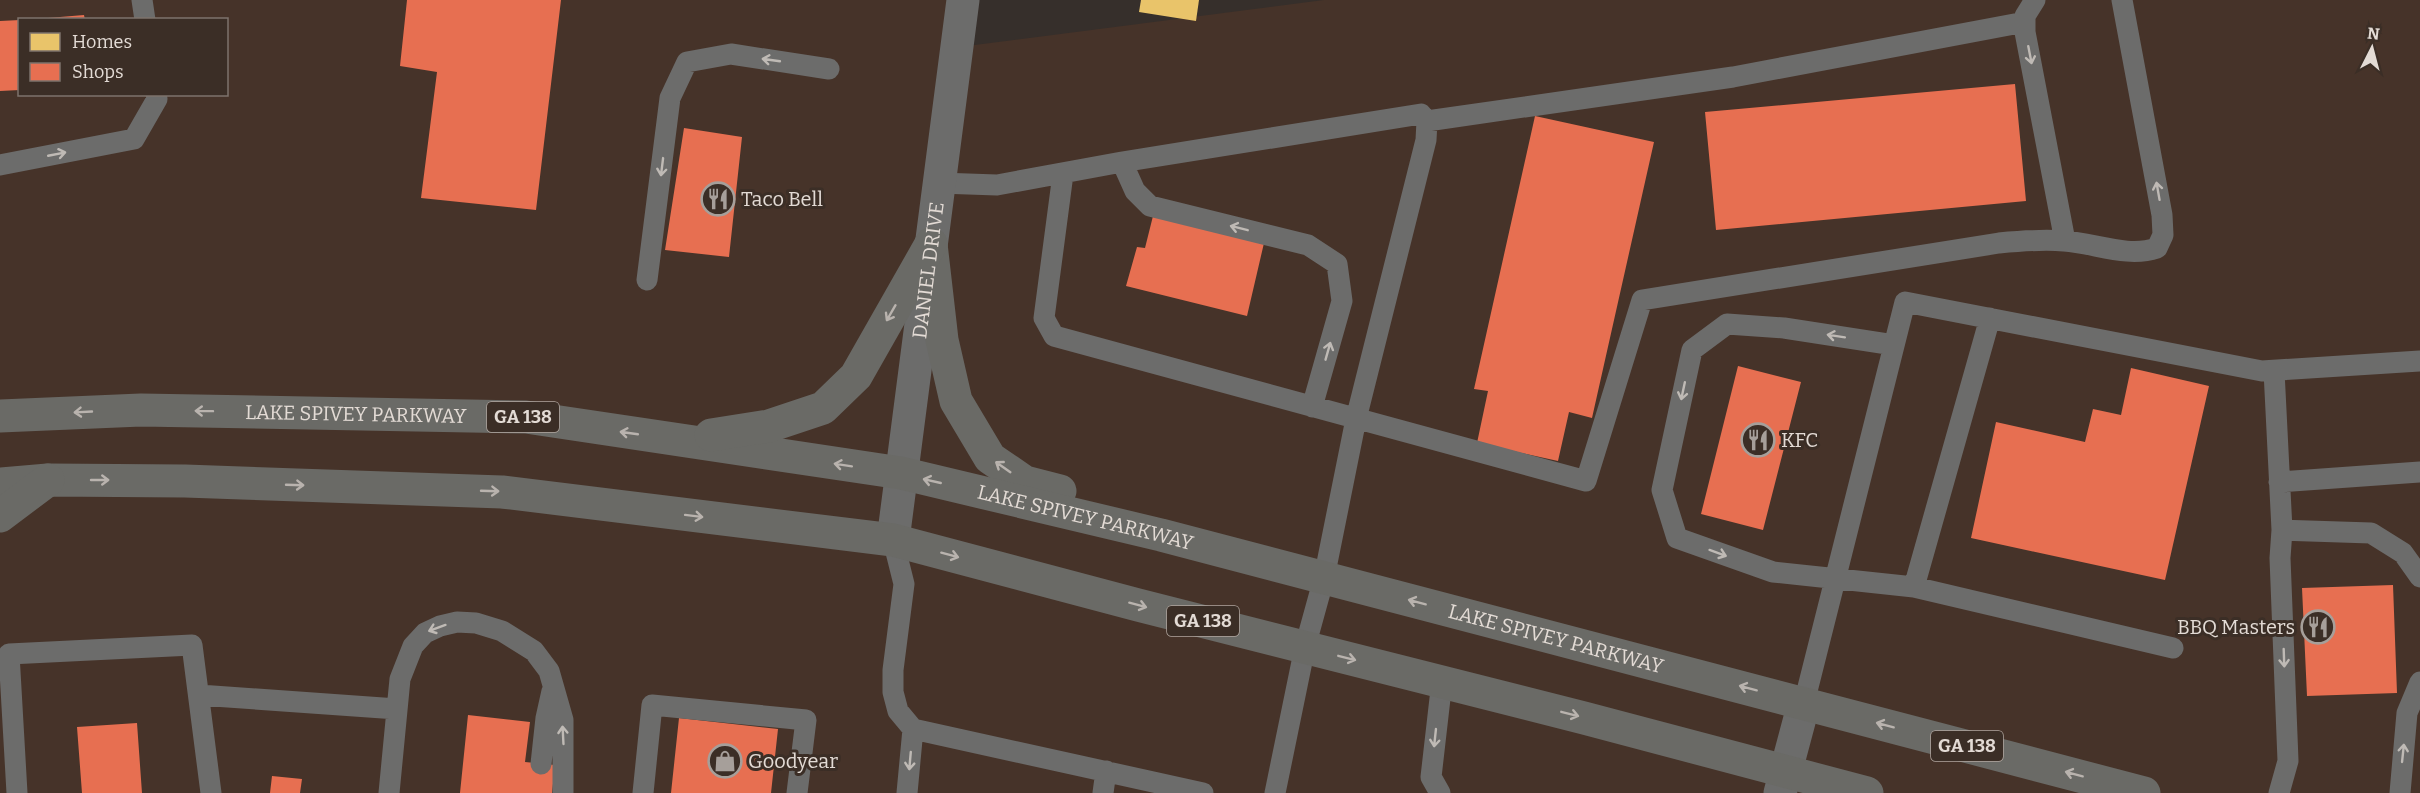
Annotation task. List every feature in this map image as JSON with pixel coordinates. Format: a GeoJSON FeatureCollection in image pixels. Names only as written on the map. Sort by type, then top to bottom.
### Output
{"type":"FeatureCollection","features":[{"type":"Feature","properties":{"kind":"highway"},"geometry":{"type":"LineString","coordinates":[[680,440],[769,426],[823,408],[856,376],[931,244]]}},
{"type":"Feature","properties":{"kind":"highway"},"geometry":{"type":"LineString","coordinates":[[931,244],[942,340],[956,401],[990,458],[1025,482],[1139,513],[1233,554]]}},
{"type":"Feature","properties":{"kind":"highway","name":"LAKE SPIVEY PARKWAY"},"geometry":{"type":"LineString","coordinates":[[0,416],[141,410],[526,417],[901,473],[1233,554],[2134,792]]}},
{"type":"Feature","properties":{"kind":"highway"},"geometry":{"type":"LineString","coordinates":[[0,516],[48,480]]}},
{"type":"Feature","properties":{"kind":"highway","name":"GA 138"},"geometry":{"type":"LineString","coordinates":[[0,484],[48,480],[185,481],[502,492],[893,540],[1442,681],[1783,783],[1867,793]]}},
{"type":"Feature","properties":{"kind":"street","name":"DANIEL DRIVE"},"geometry":{"type":"LineString","coordinates":[[893,540],[963,0]]}},
{"type":"Feature","properties":{"kind":"street"},"geometry":{"type":"LineString","coordinates":[[1783,783],[1804,703]]}},
{"type":"Feature","properties":{"kind":"lane"},"geometry":{"type":"LineString","coordinates":[[142,0],[145,18]]}},
{"type":"Feature","properties":{"kind":"lane"},"geometry":{"type":"LineString","coordinates":[[2035,0],[2025,16],[2025,22],[2065,241]]}},
{"type":"Feature","properties":{"kind":"lane"},"geometry":{"type":"LineString","coordinates":[[1063,174],[1044,318],[1054,336],[1586,481],[1641,300],[1999,243],[2033,240],[2065,241],[2142,253],[2157,248],[2163,235],[2162,215],[2122,0]]}},
{"type":"Feature","properties":{"kind":"lane"},"geometry":{"type":"LineString","coordinates":[[1426,121],[1733,77],[2025,22]]}},
{"type":"Feature","properties":{"kind":"lane"},"geometry":{"type":"LineString","coordinates":[[647,280],[670,98],[687,62],[731,54],[829,69]]}},
{"type":"Feature","properties":{"kind":"lane"},"geometry":{"type":"LineString","coordinates":[[0,165],[134,139],[156,96]]}},
{"type":"Feature","properties":{"kind":"lane"},"geometry":{"type":"LineString","coordinates":[[939,183],[997,185],[1122,162],[1421,114],[1426,121],[1426,140],[1356,419],[1324,578],[1305,647],[1275,793]]}},
{"type":"Feature","properties":{"kind":"lane"},"geometry":{"type":"LineString","coordinates":[[1122,162],[1135,191],[1150,206],[1308,245],[1337,264],[1342,301],[1312,407]]}},
{"type":"Feature","properties":{"kind":"lane"},"geometry":{"type":"LineString","coordinates":[[1804,703],[1905,302],[2262,371],[2420,361]]}},
{"type":"Feature","properties":{"kind":"lane"},"geometry":{"type":"LineString","coordinates":[[1914,587],[1990,318]]}},
{"type":"Feature","properties":{"kind":"lane"},"geometry":{"type":"LineString","coordinates":[[1894,345],[1784,328],[1727,324],[1692,350],[1662,490],[1677,538],[1773,572],[1914,587],[2173,648]]}},
{"type":"Feature","properties":{"kind":"lane"},"geometry":{"type":"LineString","coordinates":[[2274,371],[2282,530],[2280,558],[2288,761],[2278,793]]}},
{"type":"Feature","properties":{"kind":"lane"},"geometry":{"type":"LineString","coordinates":[[2279,483],[2420,472]]}},
{"type":"Feature","properties":{"kind":"lane"},"geometry":{"type":"LineString","coordinates":[[2282,530],[2371,533],[2403,553],[2420,577]]}},
{"type":"Feature","properties":{"kind":"lane"},"geometry":{"type":"LineString","coordinates":[[893,540],[904,584],[893,670],[893,692],[898,711],[913,729],[1203,793]]}},
{"type":"Feature","properties":{"kind":"lane"},"geometry":{"type":"LineString","coordinates":[[389,793],[400,679],[413,646],[425,633],[457,622],[476,623],[502,632],[534,651],[549,671],[563,720],[563,793]]}},
{"type":"Feature","properties":{"kind":"lane"},"geometry":{"type":"LineString","coordinates":[[17,793],[9,654],[192,645],[211,793]]}},
{"type":"Feature","properties":{"kind":"lane"},"geometry":{"type":"LineString","coordinates":[[1440,793],[1431,777],[1442,681]]}},
{"type":"Feature","properties":{"kind":"lane"},"geometry":{"type":"LineString","coordinates":[[2400,793],[2407,712],[2420,682]]}},
{"type":"Feature","properties":{"kind":"lane"},"geometry":{"type":"LineString","coordinates":[[541,764],[546,718],[553,688]]}},
{"type":"Feature","properties":{"kind":"lane"},"geometry":{"type":"LineString","coordinates":[[199,695],[397,709]]}},
{"type":"Feature","properties":{"kind":"lane"},"geometry":{"type":"LineString","coordinates":[[643,793],[652,705],[806,720],[797,793]]}},
{"type":"Feature","properties":{"kind":"lane"},"geometry":{"type":"LineString","coordinates":[[908,793],[913,729]]}},
{"type":"Feature","properties":{"kind":"lane"},"geometry":{"type":"LineString","coordinates":[[1103,793],[1106,771]]}},
{"type":"Feature","properties":{"kind":"shaded area"},"geometry":{"type":"Polygon","coordinates":[[[0,0],[968,0],[959,47],[1324,0],[2420,0],[2420,793],[0,793],[0,0]]]}},
{"type":"Feature","properties":{"kind":"building: Homes"},"geometry":{"type":"Polygon","coordinates":[[[1141,0],[1199,0],[1196,21],[1139,12],[1141,0]]]}},
{"type":"Feature","properties":{"kind":"building: Shops"},"geometry":{"type":"Polygon","coordinates":[[[407,0],[561,0],[536,210],[421,198],[437,72],[400,66],[407,0]]]}},
{"type":"Feature","properties":{"kind":"building: Shops"},"geometry":{"type":"Polygon","coordinates":[[[84,15],[85,18],[48,18],[84,15]]]}},
{"type":"Feature","properties":{"kind":"building: Shops"},"geometry":{"type":"Polygon","coordinates":[[[18,20],[18,90],[0,91],[0,21],[18,20]]]}},
{"type":"Feature","properties":{"kind":"building: Shops"},"geometry":{"type":"Polygon","coordinates":[[[2015,84],[2026,201],[1716,230],[1705,112],[2015,84]]]}},
{"type":"Feature","properties":{"kind":"building: Shops"},"geometry":{"type":"Polygon","coordinates":[[[1535,116],[1654,142],[1592,418],[1569,412],[1558,461],[1477,443],[1488,391],[1474,389],[1535,116]]]}},
{"type":"Feature","properties":{"kind":"building: Shops"},"geometry":{"type":"Polygon","coordinates":[[[684,128],[742,137],[729,257],[665,250],[684,128]]]}},
{"type":"Feature","properties":{"kind":"building: Shops"},"geometry":{"type":"Polygon","coordinates":[[[1153,216],[1264,243],[1247,316],[1126,286],[1137,247],[1145,248],[1153,216]]]}},
{"type":"Feature","properties":{"kind":"building: Shops"},"geometry":{"type":"Polygon","coordinates":[[[1738,366],[1801,382],[1763,530],[1701,514],[1738,366]]]}},
{"type":"Feature","properties":{"kind":"building: Shops"},"geometry":{"type":"Polygon","coordinates":[[[2131,368],[2209,386],[2165,580],[1971,538],[1996,422],[2085,442],[2093,409],[2121,415],[2131,368]]]}},
{"type":"Feature","properties":{"kind":"building: Shops"},"geometry":{"type":"Polygon","coordinates":[[[2393,585],[2397,693],[2307,696],[2302,588],[2393,585]]]}},
{"type":"Feature","properties":{"kind":"building: Shops"},"geometry":{"type":"Polygon","coordinates":[[[468,715],[530,722],[525,762],[555,765],[552,793],[460,793],[468,715]]]}},
{"type":"Feature","properties":{"kind":"building: Shops","name":"Goodyear"},"geometry":{"type":"Polygon","coordinates":[[[679,718],[778,729],[771,793],[671,793],[679,718]]]}},
{"type":"Feature","properties":{"kind":"building: Shops"},"geometry":{"type":"Polygon","coordinates":[[[137,723],[142,793],[82,793],[77,727],[137,723]]]}},
{"type":"Feature","properties":{"kind":"building: Shops"},"geometry":{"type":"Polygon","coordinates":[[[272,776],[302,779],[300,793],[270,793],[272,776]]]}},
{"type":"Feature","properties":{"kind":"place","name":"Taco Bell"},"geometry":{"type":"Point","coordinates":[718,199]}},
{"type":"Feature","properties":{"kind":"place","name":"KFC"},"geometry":{"type":"Point","coordinates":[1758,440]}},
{"type":"Feature","properties":{"kind":"place","name":"BBQ Masters"},"geometry":{"type":"Point","coordinates":[2318,627]}},
{"type":"Feature","properties":{"kind":"place","name":"Goodyear"},"geometry":{"type":"Point","coordinates":[725,761]}}]}
